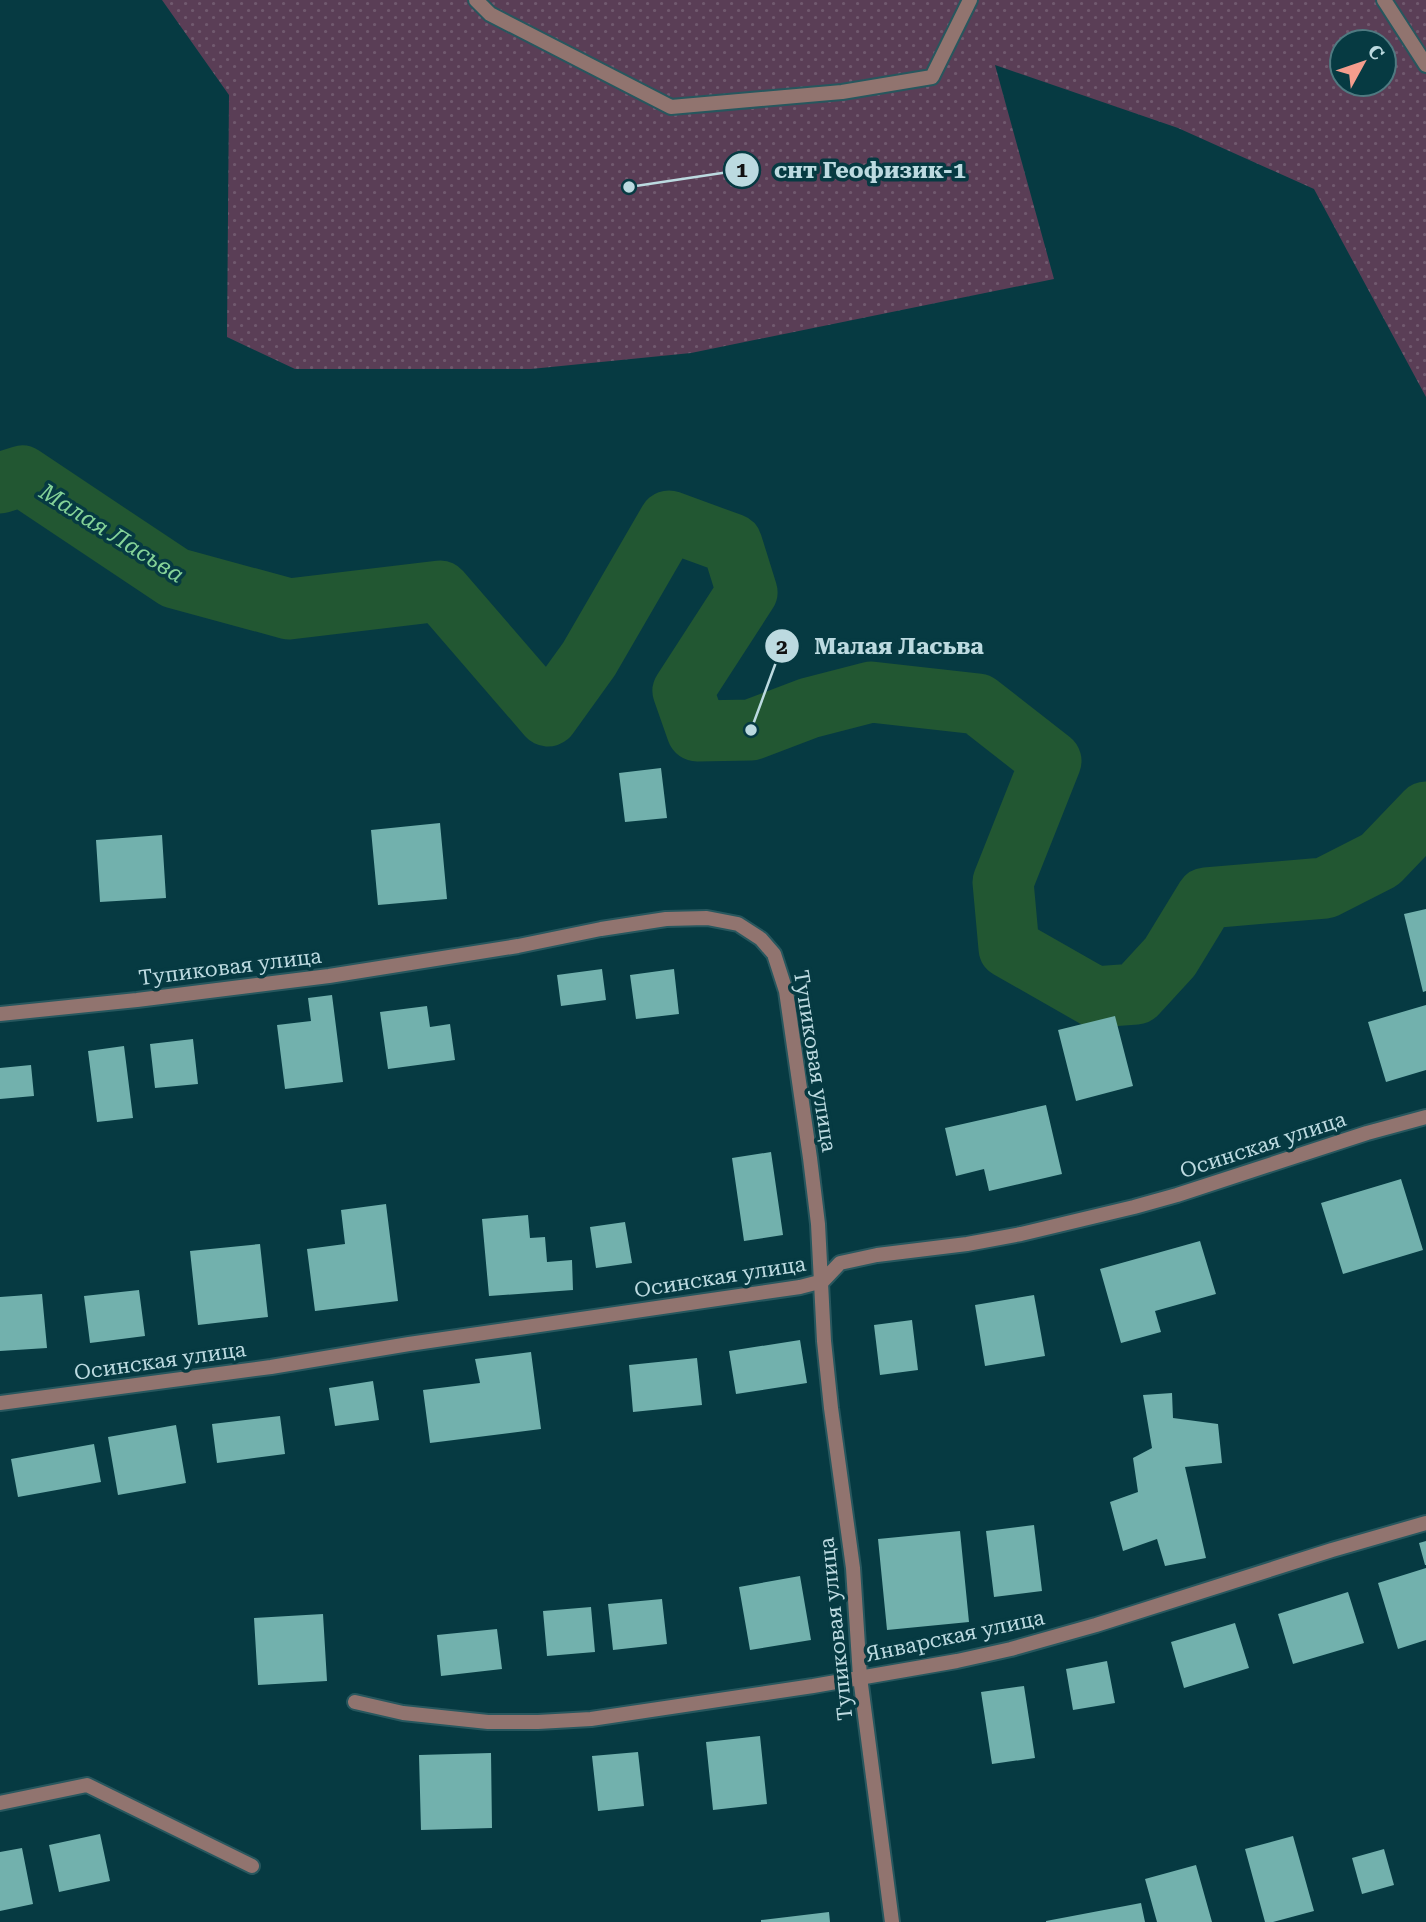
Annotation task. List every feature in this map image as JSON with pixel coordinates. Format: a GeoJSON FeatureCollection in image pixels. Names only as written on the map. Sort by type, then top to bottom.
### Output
{"type":"FeatureCollection","features":[{"type":"Feature","properties":{"kind":"street"},"geometry":{"type":"LineString","coordinates":[[476,0],[490,14],[671,107],[842,92],[932,77],[970,0]]}},
{"type":"Feature","properties":{"kind":"street"},"geometry":{"type":"LineString","coordinates":[[1384,0],[1426,65]]}},
{"type":"Feature","properties":{"kind":"street","name":"Тупиковая улица"},"geometry":{"type":"LineString","coordinates":[[0,1014],[329,976],[666,919],[707,918],[738,924],[761,939],[774,954],[786,991],[817,1211],[824,1341],[831,1408],[852,1568],[860,1677],[892,1922]]}},
{"type":"Feature","properties":{"kind":"street","name":"Осинская улица"},"geometry":{"type":"LineString","coordinates":[[0,1403],[295,1364],[409,1344],[800,1287],[822,1281],[840,1263],[877,1255],[967,1244],[1134,1207],[1426,1117]]}},
{"type":"Feature","properties":{"kind":"street","name":"Январская улица"},"geometry":{"type":"LineString","coordinates":[[355,1702],[403,1713],[488,1722],[538,1722],[592,1719],[739,1698],[957,1661],[1011,1649],[1426,1523]]}},
{"type":"Feature","properties":{"kind":"street"},"geometry":{"type":"LineString","coordinates":[[0,1803],[87,1785],[252,1866]]}},
{"type":"Feature","properties":{"kind":"shaded area"},"geometry":{"type":"Polygon","coordinates":[[[162,0],[1426,0],[1426,397],[1314,189],[1178,128],[995,65],[1054,279],[691,353],[531,369],[295,369],[227,337],[229,95],[162,0]]]}},
{"type":"Feature","properties":{"kind":"building"},"geometry":{"type":"Polygon","coordinates":[[[661,768],[667,818],[625,822],[619,773],[661,768]]]}},
{"type":"Feature","properties":{"kind":"building"},"geometry":{"type":"Polygon","coordinates":[[[440,823],[447,899],[378,905],[371,830],[440,823]]]}},
{"type":"Feature","properties":{"kind":"building"},"geometry":{"type":"Polygon","coordinates":[[[162,835],[166,898],[100,902],[96,840],[162,835]]]}},
{"type":"Feature","properties":{"kind":"building"},"geometry":{"type":"Polygon","coordinates":[[[1426,909],[1426,991],[1423,992],[1404,914],[1426,909]]]}},
{"type":"Feature","properties":{"kind":"building"},"geometry":{"type":"Polygon","coordinates":[[[602,969],[606,1000],[561,1006],[557,975],[602,969]]]}},
{"type":"Feature","properties":{"kind":"building"},"geometry":{"type":"Polygon","coordinates":[[[674,969],[679,1014],[636,1019],[630,975],[674,969]]]}},
{"type":"Feature","properties":{"kind":"building"},"geometry":{"type":"Polygon","coordinates":[[[332,995],[343,1082],[285,1089],[277,1025],[311,1021],[308,998],[332,995]]]}},
{"type":"Feature","properties":{"kind":"building"},"geometry":{"type":"Polygon","coordinates":[[[1426,1005],[1426,1070],[1386,1082],[1368,1022],[1426,1005]]]}},
{"type":"Feature","properties":{"kind":"building"},"geometry":{"type":"Polygon","coordinates":[[[427,1006],[430,1027],[450,1024],[455,1060],[388,1069],[380,1012],[427,1006]]]}},
{"type":"Feature","properties":{"kind":"building"},"geometry":{"type":"Polygon","coordinates":[[[1115,1016],[1133,1086],[1076,1101],[1058,1030],[1115,1016]]]}},
{"type":"Feature","properties":{"kind":"building"},"geometry":{"type":"Polygon","coordinates":[[[193,1039],[198,1084],[155,1088],[150,1044],[193,1039]]]}},
{"type":"Feature","properties":{"kind":"building"},"geometry":{"type":"Polygon","coordinates":[[[124,1046],[133,1118],[97,1122],[88,1051],[124,1046]]]}},
{"type":"Feature","properties":{"kind":"building"},"geometry":{"type":"Polygon","coordinates":[[[31,1065],[34,1096],[0,1099],[0,1068],[31,1065]]]}},
{"type":"Feature","properties":{"kind":"building"},"geometry":{"type":"Polygon","coordinates":[[[1046,1105],[1062,1174],[989,1191],[984,1169],[956,1176],[945,1128],[1046,1105]]]}},
{"type":"Feature","properties":{"kind":"building"},"geometry":{"type":"Polygon","coordinates":[[[771,1152],[783,1235],[744,1241],[732,1158],[771,1152]]]}},
{"type":"Feature","properties":{"kind":"building"},"geometry":{"type":"Polygon","coordinates":[[[1401,1179],[1423,1250],[1343,1274],[1321,1203],[1401,1179]]]}},
{"type":"Feature","properties":{"kind":"building"},"geometry":{"type":"Polygon","coordinates":[[[386,1204],[398,1301],[315,1311],[307,1249],[345,1244],[341,1210],[386,1204]]]}},
{"type":"Feature","properties":{"kind":"building"},"geometry":{"type":"Polygon","coordinates":[[[528,1215],[530,1238],[545,1237],[547,1262],[572,1260],[573,1290],[489,1296],[482,1219],[528,1215]]]}},
{"type":"Feature","properties":{"kind":"building"},"geometry":{"type":"Polygon","coordinates":[[[625,1222],[632,1263],[596,1268],[590,1227],[625,1222]]]}},
{"type":"Feature","properties":{"kind":"building"},"geometry":{"type":"Polygon","coordinates":[[[1200,1241],[1216,1294],[1155,1311],[1161,1332],[1121,1343],[1100,1269],[1200,1241]]]}},
{"type":"Feature","properties":{"kind":"building"},"geometry":{"type":"Polygon","coordinates":[[[260,1244],[268,1317],[198,1325],[190,1251],[260,1244]]]}},
{"type":"Feature","properties":{"kind":"building"},"geometry":{"type":"Polygon","coordinates":[[[139,1290],[145,1336],[90,1343],[84,1296],[139,1290]]]}},
{"type":"Feature","properties":{"kind":"building"},"geometry":{"type":"Polygon","coordinates":[[[42,1294],[47,1348],[0,1351],[0,1297],[42,1294]]]}},
{"type":"Feature","properties":{"kind":"building"},"geometry":{"type":"Polygon","coordinates":[[[1034,1295],[1045,1356],[985,1366],[975,1305],[1034,1295]]]}},
{"type":"Feature","properties":{"kind":"building"},"geometry":{"type":"Polygon","coordinates":[[[912,1320],[918,1370],[880,1375],[874,1325],[912,1320]]]}},
{"type":"Feature","properties":{"kind":"building"},"geometry":{"type":"Polygon","coordinates":[[[800,1340],[807,1383],[736,1394],[729,1351],[800,1340]]]}},
{"type":"Feature","properties":{"kind":"building"},"geometry":{"type":"Polygon","coordinates":[[[531,1352],[541,1429],[430,1443],[423,1390],[480,1383],[475,1359],[531,1352]]]}},
{"type":"Feature","properties":{"kind":"building"},"geometry":{"type":"Polygon","coordinates":[[[697,1358],[702,1405],[633,1412],[629,1365],[697,1358]]]}},
{"type":"Feature","properties":{"kind":"building"},"geometry":{"type":"Polygon","coordinates":[[[373,1381],[379,1420],[335,1426],[329,1388],[373,1381]]]}},
{"type":"Feature","properties":{"kind":"building"},"geometry":{"type":"Polygon","coordinates":[[[1172,1393],[1173,1418],[1218,1424],[1222,1463],[1185,1467],[1206,1558],[1165,1566],[1157,1539],[1123,1551],[1110,1502],[1138,1492],[1133,1458],[1152,1448],[1143,1395],[1172,1393]]]}},
{"type":"Feature","properties":{"kind":"building"},"geometry":{"type":"Polygon","coordinates":[[[280,1416],[285,1454],[217,1463],[212,1424],[280,1416]]]}},
{"type":"Feature","properties":{"kind":"building"},"geometry":{"type":"Polygon","coordinates":[[[176,1425],[186,1483],[118,1495],[108,1437],[176,1425]]]}},
{"type":"Feature","properties":{"kind":"building"},"geometry":{"type":"Polygon","coordinates":[[[94,1444],[101,1482],[18,1497],[11,1459],[94,1444]]]}},
{"type":"Feature","properties":{"kind":"building"},"geometry":{"type":"Polygon","coordinates":[[[1034,1525],[1042,1591],[994,1597],[986,1531],[1034,1525]]]}},
{"type":"Feature","properties":{"kind":"building"},"geometry":{"type":"Polygon","coordinates":[[[960,1531],[969,1622],[887,1630],[878,1539],[960,1531]]]}},
{"type":"Feature","properties":{"kind":"building"},"geometry":{"type":"Polygon","coordinates":[[[1426,1541],[1426,1565],[1425,1565],[1419,1543],[1426,1541]]]}},
{"type":"Feature","properties":{"kind":"building"},"geometry":{"type":"Polygon","coordinates":[[[1426,1568],[1426,1640],[1398,1649],[1378,1583],[1426,1568]]]}},
{"type":"Feature","properties":{"kind":"building"},"geometry":{"type":"Polygon","coordinates":[[[800,1576],[811,1640],[750,1650],[739,1587],[800,1576]]]}},
{"type":"Feature","properties":{"kind":"building"},"geometry":{"type":"Polygon","coordinates":[[[1348,1592],[1364,1643],[1293,1664],[1278,1614],[1348,1592]]]}},
{"type":"Feature","properties":{"kind":"building"},"geometry":{"type":"Polygon","coordinates":[[[662,1599],[667,1644],[613,1650],[608,1604],[662,1599]]]}},
{"type":"Feature","properties":{"kind":"building"},"geometry":{"type":"Polygon","coordinates":[[[591,1607],[595,1652],[547,1656],[543,1611],[591,1607]]]}},
{"type":"Feature","properties":{"kind":"building"},"geometry":{"type":"Polygon","coordinates":[[[323,1614],[327,1681],[258,1685],[254,1618],[323,1614]]]}},
{"type":"Feature","properties":{"kind":"building"},"geometry":{"type":"Polygon","coordinates":[[[1235,1623],[1249,1668],[1184,1688],[1171,1642],[1235,1623]]]}},
{"type":"Feature","properties":{"kind":"building"},"geometry":{"type":"Polygon","coordinates":[[[497,1629],[502,1669],[441,1676],[437,1635],[497,1629]]]}},
{"type":"Feature","properties":{"kind":"building"},"geometry":{"type":"Polygon","coordinates":[[[1107,1661],[1115,1703],[1073,1710],[1066,1669],[1107,1661]]]}},
{"type":"Feature","properties":{"kind":"building"},"geometry":{"type":"Polygon","coordinates":[[[1024,1686],[1035,1758],[992,1764],[981,1692],[1024,1686]]]}},
{"type":"Feature","properties":{"kind":"building"},"geometry":{"type":"Polygon","coordinates":[[[760,1736],[767,1804],[713,1810],[706,1742],[760,1736]]]}},
{"type":"Feature","properties":{"kind":"building"},"geometry":{"type":"Polygon","coordinates":[[[638,1752],[644,1806],[598,1811],[592,1756],[638,1752]]]}},
{"type":"Feature","properties":{"kind":"building"},"geometry":{"type":"Polygon","coordinates":[[[491,1753],[492,1828],[421,1830],[419,1755],[491,1753]]]}},
{"type":"Feature","properties":{"kind":"building"},"geometry":{"type":"Polygon","coordinates":[[[100,1834],[110,1881],[59,1892],[49,1845],[100,1834]]]}},
{"type":"Feature","properties":{"kind":"building"},"geometry":{"type":"Polygon","coordinates":[[[1293,1836],[1314,1911],[1265,1922],[1245,1849],[1293,1836]]]}},
{"type":"Feature","properties":{"kind":"building"},"geometry":{"type":"Polygon","coordinates":[[[22,1848],[33,1904],[0,1911],[0,1852],[22,1848]]]}},
{"type":"Feature","properties":{"kind":"building"},"geometry":{"type":"Polygon","coordinates":[[[1384,1849],[1394,1885],[1362,1894],[1352,1858],[1384,1849]]]}},
{"type":"Feature","properties":{"kind":"building"},"geometry":{"type":"Polygon","coordinates":[[[1196,1865],[1212,1922],[1157,1922],[1145,1879],[1196,1865]]]}},
{"type":"Feature","properties":{"kind":"building"},"geometry":{"type":"Polygon","coordinates":[[[1141,1903],[1145,1922],[1046,1922],[1046,1921],[1141,1903]]]}},
{"type":"Feature","properties":{"kind":"building"},"geometry":{"type":"Polygon","coordinates":[[[829,1912],[830,1922],[761,1922],[761,1920],[829,1912]]]}},
{"type":"Feature","properties":{"kind":"waterway","name":"Малая Ласьва"},"geometry":{"type":"LineString","coordinates":[[0,483],[22,476],[175,578],[289,609],[440,591],[548,716],[589,659],[669,521],[732,544],[747,592],[683,691],[697,731],[751,730],[809,708],[871,692],[978,704],[1051,761],[1003,882],[1009,948],[1095,997],[1136,994],[1170,957],[1206,898],[1325,888],[1380,860],[1426,812]]}},
{"type":"Feature","properties":{"kind":"place","name":"снт Геофизик-1"},"geometry":{"type":"Point","coordinates":[629,187]}},
{"type":"Feature","properties":{"kind":"place","name":"Малая Ласьва"},"geometry":{"type":"Point","coordinates":[751,730]}}]}
